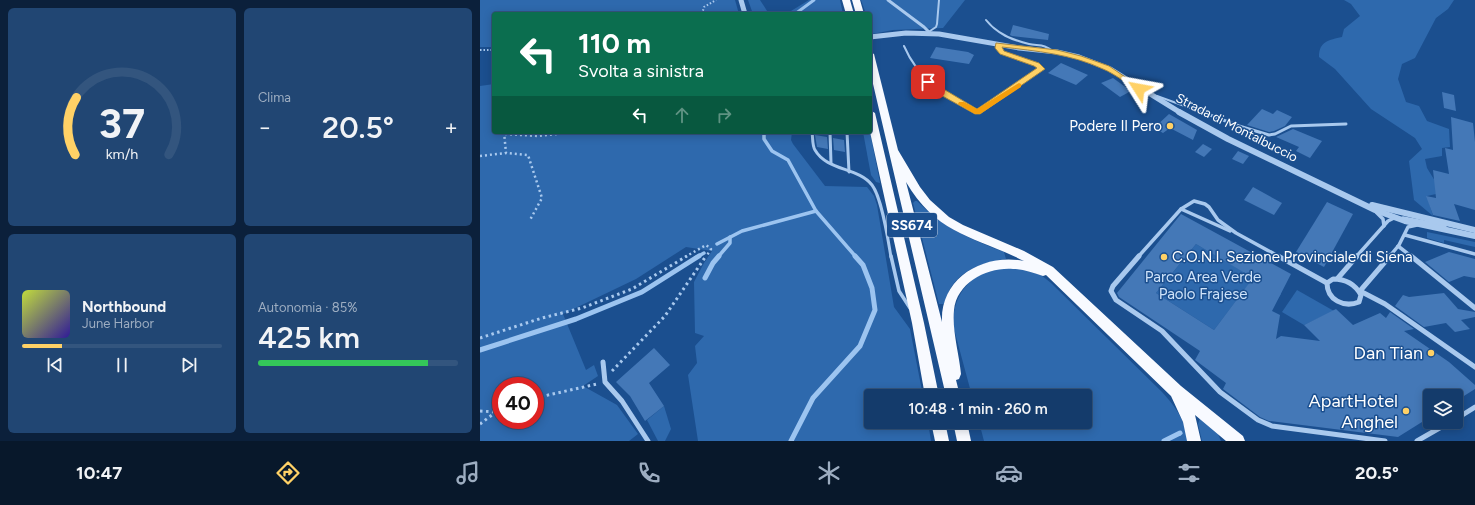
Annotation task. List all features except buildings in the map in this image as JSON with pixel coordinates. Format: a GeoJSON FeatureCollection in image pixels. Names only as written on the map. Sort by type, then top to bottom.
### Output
{"type":"FeatureCollection","features":[{"type":"Feature","properties":{"kind":"highway"},"geometry":{"type":"LineString","coordinates":[[846,0],[849,12]]}},
{"type":"Feature","properties":{"kind":"highway"},"geometry":{"type":"LineString","coordinates":[[856,0],[859,12]]}},
{"type":"Feature","properties":{"kind":"highway","name":"SS674"},"geometry":{"type":"LineString","coordinates":[[872,62],[951,389]]}},
{"type":"Feature","properties":{"kind":"highway","name":"SS674"},"geometry":{"type":"LineString","coordinates":[[872,123],[918,323],[931,389]]}},
{"type":"Feature","properties":{"kind":"highway"},"geometry":{"type":"LineString","coordinates":[[894,151],[924,200],[943,218],[966,231],[1035,261],[1049,270],[1176,391],[1231,438]]}},
{"type":"Feature","properties":{"kind":"highway"},"geometry":{"type":"LineString","coordinates":[[956,389],[948,316],[951,297],[963,280],[981,269],[1002,264],[1024,265],[1056,277]]}},
{"type":"Feature","properties":{"kind":"highway"},"geometry":{"type":"LineString","coordinates":[[1176,391],[1190,421],[1194,441]]}},
{"type":"Feature","properties":{"kind":"highway"},"geometry":{"type":"LineString","coordinates":[[939,429],[942,441]]}},
{"type":"Feature","properties":{"kind":"highway"},"geometry":{"type":"LineString","coordinates":[[961,429],[964,441]]}},
{"type":"Feature","properties":{"kind":"street"},"geometry":{"type":"LineString","coordinates":[[741,0],[744,12]]}},
{"type":"Feature","properties":{"kind":"street"},"geometry":{"type":"LineString","coordinates":[[888,0],[906,15],[931,32]]}},
{"type":"Feature","properties":{"kind":"street","name":"Strada di Montalbuccio"},"geometry":{"type":"LineString","coordinates":[[872,37],[931,32],[999,44],[1052,51],[1079,57],[1103,66],[1148,94],[1228,139],[1375,210],[1394,218],[1475,236]]}},
{"type":"Feature","properties":{"kind":"street"},"geometry":{"type":"LineString","coordinates":[[1236,233],[1218,220],[1210,207],[1202,202],[1192,202],[1181,209],[1113,286],[1111,291],[1115,298],[1162,331],[1220,392],[1258,420],[1268,425],[1278,427],[1385,441]]}},
{"type":"Feature","properties":{"kind":"street","name":"Strada di Montalbuccio"},"geometry":{"type":"LineString","coordinates":[[1360,202],[1475,231]]}},
{"type":"Feature","properties":{"kind":"street"},"geometry":{"type":"LineString","coordinates":[[1181,209],[1236,233],[1327,283]]}},
{"type":"Feature","properties":{"kind":"street"},"geometry":{"type":"LineString","coordinates":[[1375,210],[1383,219],[1384,226]]}},
{"type":"Feature","properties":{"kind":"street"},"geometry":{"type":"LineString","coordinates":[[1338,278],[1384,226],[1394,218],[1411,219],[1475,231]]}},
{"type":"Feature","properties":{"kind":"street"},"geometry":{"type":"LineString","coordinates":[[1327,283],[1330,295],[1346,304],[1351,305],[1359,302],[1361,299],[1360,291],[1398,246],[1408,227],[1414,225],[1424,225]]}},
{"type":"Feature","properties":{"kind":"street"},"geometry":{"type":"LineString","coordinates":[[1405,235],[1475,254]]}},
{"type":"Feature","properties":{"kind":"street"},"geometry":{"type":"LineString","coordinates":[[1398,246],[1475,308]]}},
{"type":"Feature","properties":{"kind":"street"},"geometry":{"type":"LineString","coordinates":[[1327,283],[1338,278],[1348,281],[1360,291],[1385,304],[1475,367]]}},
{"type":"Feature","properties":{"kind":"street"},"geometry":{"type":"LineString","coordinates":[[603,362],[605,382],[622,401],[648,441]]}},
{"type":"Feature","properties":{"kind":"street"},"geometry":{"type":"LineString","coordinates":[[1463,415],[1475,407]]}},
{"type":"Feature","properties":{"kind":"street"},"geometry":{"type":"LineString","coordinates":[[1417,441],[1438,429]]}},
{"type":"Feature","properties":{"kind":"lane"},"geometry":{"type":"LineString","coordinates":[[931,32],[938,24],[939,0]]}},
{"type":"Feature","properties":{"kind":"lane"},"geometry":{"type":"LineString","coordinates":[[986,20],[992,27],[1009,38],[1024,43],[1047,47],[1052,51]]}},
{"type":"Feature","properties":{"kind":"lane"},"geometry":{"type":"LineString","coordinates":[[904,46],[912,64],[928,82],[977,113],[1042,69],[1037,64],[1002,52],[998,48],[999,44]]}},
{"type":"Feature","properties":{"kind":"lane"},"geometry":{"type":"LineString","coordinates":[[1148,94],[1174,101],[1232,124],[1266,134],[1276,133],[1291,126],[1346,124]]}},
{"type":"Feature","properties":{"kind":"lane"},"geometry":{"type":"LineString","coordinates":[[812,134],[814,147],[817,153],[831,164],[866,180],[875,190],[899,291],[918,323]]}},
{"type":"Feature","properties":{"kind":"lane"},"geometry":{"type":"LineString","coordinates":[[830,134],[831,164]]}},
{"type":"Feature","properties":{"kind":"lane"},"geometry":{"type":"LineString","coordinates":[[847,134],[849,172]]}},
{"type":"Feature","properties":{"kind":"path"},"geometry":{"type":"LineString","coordinates":[[703,12],[704,7],[716,0]]}},
{"type":"Feature","properties":{"kind":"path"},"geometry":{"type":"LineString","coordinates":[[480,50],[492,50]]}},
{"type":"Feature","properties":{"kind":"path"},"geometry":{"type":"LineString","coordinates":[[504,134],[506,153]]}},
{"type":"Feature","properties":{"kind":"path"},"geometry":{"type":"LineString","coordinates":[[515,134],[537,136],[558,134]]}},
{"type":"Feature","properties":{"kind":"path"},"geometry":{"type":"LineString","coordinates":[[480,156],[506,153],[528,155],[542,198],[530,220]]}},
{"type":"Feature","properties":{"kind":"path"},"geometry":{"type":"LineString","coordinates":[[480,338],[542,318],[582,308],[632,289],[706,245],[711,249],[687,286],[657,325],[618,363],[605,382],[544,396]]}},
{"type":"Feature","properties":{"kind":"path"},"geometry":{"type":"LineString","coordinates":[[480,411],[492,412]]}},
{"type":"Feature","properties":{"kind":"path"},"geometry":{"type":"LineString","coordinates":[[480,424],[492,415]]}},
{"type":"Feature","properties":{"kind":"green space"},"geometry":{"type":"Polygon","coordinates":[[[480,0],[735,0],[738,12],[492,12],[492,47],[480,47],[480,0]]]}},
{"type":"Feature","properties":{"kind":"green space"},"geometry":{"type":"Polygon","coordinates":[[[748,0],[760,0],[768,12],[752,12],[748,0]]]}},
{"type":"Feature","properties":{"kind":"green space"},"geometry":{"type":"Polygon","coordinates":[[[809,0],[840,0],[843,12],[784,12],[791,11],[809,0]]]}},
{"type":"Feature","properties":{"kind":"green space"},"geometry":{"type":"Polygon","coordinates":[[[861,0],[965,0],[943,28],[893,30],[872,34],[872,12],[865,12],[861,0]]]}},
{"type":"Feature","properties":{"kind":"green space"},"geometry":{"type":"Polygon","coordinates":[[[1344,0],[1454,0],[1448,9],[1436,18],[1415,58],[1402,64],[1398,79],[1406,102],[1419,106],[1427,121],[1449,129],[1450,147],[1442,148],[1442,156],[1425,159],[1427,168],[1435,181],[1436,194],[1427,196],[1433,216],[1414,200],[1409,161],[1422,149],[1415,138],[1371,109],[1335,69],[1319,57],[1319,52],[1323,44],[1329,40],[1342,37],[1344,29],[1360,16],[1351,4],[1344,0]]]}},
{"type":"Feature","properties":{"kind":"green space"},"geometry":{"type":"Polygon","coordinates":[[[492,84],[492,134],[792,134],[791,140],[793,144],[825,186],[867,187],[874,196],[877,205],[894,307],[910,329],[922,389],[864,389],[864,429],[929,429],[931,441],[698,441],[688,375],[697,363],[695,346],[704,336],[695,333],[694,282],[712,251],[686,247],[636,279],[563,314],[586,370],[594,365],[598,376],[583,386],[617,405],[638,434],[629,441],[480,441],[480,86],[492,84]]]}},
{"type":"Feature","properties":{"kind":"green space"},"geometry":{"type":"Polygon","coordinates":[[[863,134],[870,134],[880,183],[876,182],[871,175],[863,134]]]}},
{"type":"Feature","properties":{"kind":"green space"},"geometry":{"type":"Polygon","coordinates":[[[917,201],[927,211],[947,226],[979,242],[1004,252],[1006,259],[990,262],[974,268],[961,276],[950,289],[944,304],[939,304],[913,203],[917,201]]]}},
{"type":"Feature","properties":{"kind":"green space"},"geometry":{"type":"Polygon","coordinates":[[[1427,232],[1475,242],[1475,247],[1444,240],[1444,243],[1427,238],[1427,232]]]}},
{"type":"Feature","properties":{"kind":"green space","name":"Parco Area Verde Paolo Frajese"},"geometry":{"type":"Polygon","coordinates":[[[1196,244],[1281,294],[1271,310],[1242,293],[1214,330],[1156,293],[1196,244]]]}},
{"type":"Feature","properties":{"kind":"green space"},"geometry":{"type":"Polygon","coordinates":[[[999,268],[1016,268],[1041,275],[1051,283],[1162,392],[1179,414],[1188,441],[984,441],[981,429],[1092,429],[1092,389],[970,389],[954,329],[953,319],[955,309],[962,292],[968,284],[984,272],[999,268]]]}},
{"type":"Feature","properties":{"kind":"green space"},"geometry":{"type":"Polygon","coordinates":[[[1297,290],[1334,311],[1304,325],[1282,312],[1297,290]]]}},
{"type":"Feature","properties":{"kind":"green space"},"geometry":{"type":"Polygon","coordinates":[[[664,406],[671,429],[665,441],[658,441],[647,420],[664,406]]]}},
{"type":"Feature","properties":{"kind":"green space"},"geometry":{"type":"Polygon","coordinates":[[[1200,418],[1218,434],[1221,441],[1202,441],[1198,424],[1200,418]]]}},
{"type":"Feature","properties":{"kind":"waterway"},"geometry":{"type":"LineString","coordinates":[[798,12],[814,0]]}},
{"type":"Feature","properties":{"kind":"waterway"},"geometry":{"type":"LineString","coordinates":[[764,134],[764,139],[772,151],[788,160],[816,211]]}},
{"type":"Feature","properties":{"kind":"waterway"},"geometry":{"type":"LineString","coordinates":[[730,237],[742,231],[816,211]]}},
{"type":"Feature","properties":{"kind":"waterway"},"geometry":{"type":"LineString","coordinates":[[816,211],[856,257]]}},
{"type":"Feature","properties":{"kind":"waterway"},"geometry":{"type":"LineString","coordinates":[[717,244],[730,237]]}},
{"type":"Feature","properties":{"kind":"waterway"},"geometry":{"type":"LineString","coordinates":[[718,257],[730,243],[730,237]]}},
{"type":"Feature","properties":{"kind":"waterway"},"geometry":{"type":"LineString","coordinates":[[697,257],[704,253]]}},
{"type":"Feature","properties":{"kind":"waterway"},"geometry":{"type":"LineString","coordinates":[[480,350],[576,319],[642,292],[699,256]]}},
{"type":"Feature","properties":{"kind":"waterway"},"geometry":{"type":"LineString","coordinates":[[705,278],[713,263],[719,256]]}},
{"type":"Feature","properties":{"kind":"waterway"},"geometry":{"type":"LineString","coordinates":[[791,441],[813,398],[860,346],[875,310],[872,288],[863,265],[855,256]]}},
{"type":"Feature","properties":{"kind":"waterway"},"geometry":{"type":"LineString","coordinates":[[1164,441],[1180,433]]}},
{"type":"Feature","properties":{"kind":"slow traffic"},"geometry":{"type":"LineString","coordinates":[[962,104],[977,113],[1019,85]]}},
{"type":"Feature","properties":{"kind":"place","name":"Podere Il Pero"},"geometry":{"type":"Point","coordinates":[1170,126]}},
{"type":"Feature","properties":{"kind":"place","name":"C.O.N.I. Sezione Provinciale di Siena"},"geometry":{"type":"Point","coordinates":[1164,257]}},
{"type":"Feature","properties":{"kind":"place","name":"Dan Tian"},"geometry":{"type":"Point","coordinates":[1431,353]}},
{"type":"Feature","properties":{"kind":"place","name":"ApartHotel Anghel"},"geometry":{"type":"Point","coordinates":[1406,411]}},
{"type":"Feature","properties":{"kind":"route"},"geometry":{"type":"LineString","coordinates":[[928,82],[977,113],[1042,69],[1042,67],[1037,64],[999,51],[999,44],[1019,48],[1057,52],[1079,57],[1107,67],[1139,89]]}}]}
